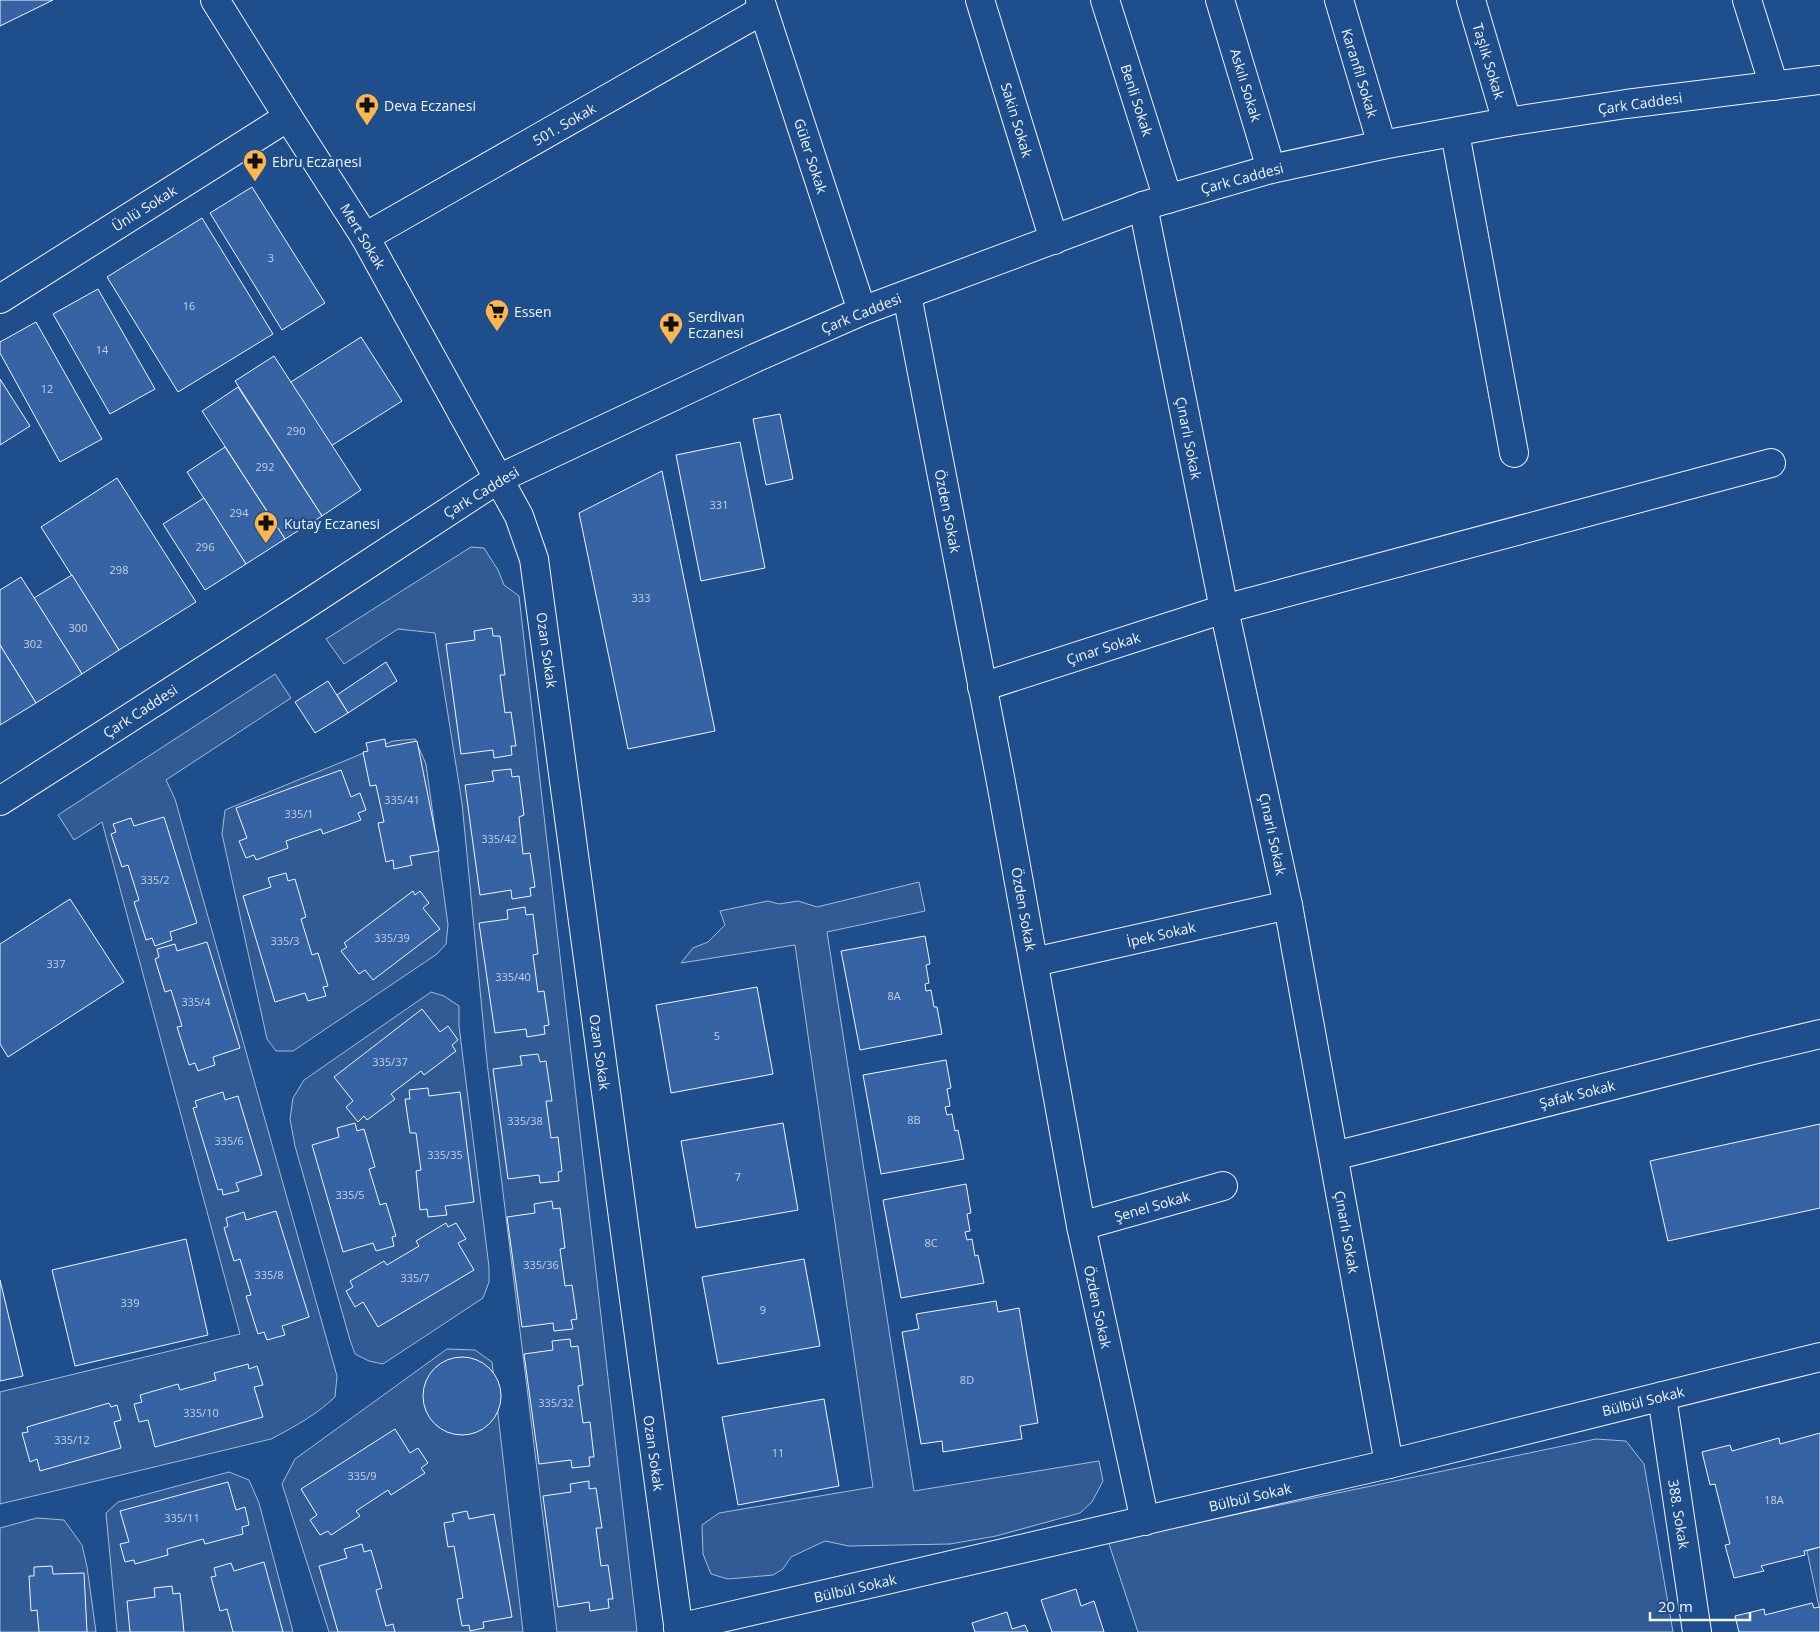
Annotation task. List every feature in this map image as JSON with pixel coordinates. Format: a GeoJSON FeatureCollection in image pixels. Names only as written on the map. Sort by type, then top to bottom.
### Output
{"type":"FeatureCollection","features":[{"type":"Feature","properties":{"kind":"street","name":"Sakin Sokak"},"geometry":{"type":"LineString","coordinates":[[980,0],[1054,240]]}},
{"type":"Feature","properties":{"kind":"street","name":"Benli Sokak"},"geometry":{"type":"LineString","coordinates":[[1105,0],[1156,203]]}},
{"type":"Feature","properties":{"kind":"street","name":"Askılı Sokak"},"geometry":{"type":"LineString","coordinates":[[1220,0],[1271,169]]}},
{"type":"Feature","properties":{"kind":"street","name":"Karanfil Sokak"},"geometry":{"type":"LineString","coordinates":[[1338,0],[1382,145]]}},
{"type":"Feature","properties":{"kind":"street","name":"Taşlık Sokak"},"geometry":{"type":"LineString","coordinates":[[1470,0],[1507,122]]}},
{"type":"Feature","properties":{"kind":"street"},"geometry":{"type":"LineString","coordinates":[[1747,0],[1774,86]]}},
{"type":"Feature","properties":{"kind":"street","name":"Mert Sokak"},"geometry":{"type":"LineString","coordinates":[[224,3],[288,117],[365,237],[498,479]]}},
{"type":"Feature","properties":{"kind":"street","name":"501. Sokak"},"geometry":{"type":"LineString","coordinates":[[365,237],[762,5]]}},
{"type":"Feature","properties":{"kind":"street","name":"Güler Sokak"},"geometry":{"type":"LineString","coordinates":[[762,5],[862,311]]}},
{"type":"Feature","properties":{"kind":"street","name":"Çark Caddesi"},"geometry":{"type":"LineString","coordinates":[[0,801],[498,479],[755,358],[862,311],[1156,203],[1271,169],[1382,145],[1507,122],[1626,104],[1820,80]]}},
{"type":"Feature","properties":{"kind":"street","name":"Ünlü Sokak"},"geometry":{"type":"LineString","coordinates":[[0,299],[288,117]]}},
{"type":"Feature","properties":{"kind":"street"},"geometry":{"type":"LineString","coordinates":[[1455,133],[1514,453]]}},
{"type":"Feature","properties":{"kind":"street","name":"Çınarlı Sokak"},"geometry":{"type":"LineString","coordinates":[[1156,203],[1224,609],[1288,905],[1388,1464]]}},
{"type":"Feature","properties":{"kind":"street","name":"Özden Sokak"},"geometry":{"type":"LineString","coordinates":[[907,295],[1034,962],[1081,1226],[1146,1521]]}},
{"type":"Feature","properties":{"kind":"street","name":"Çınar Sokak"},"geometry":{"type":"LineString","coordinates":[[982,686],[1224,609],[1771,463]]}},
{"type":"Feature","properties":{"kind":"street","name":"Ozan Sokak"},"geometry":{"type":"LineString","coordinates":[[498,479],[519,516],[534,559],[678,1630]]}},
{"type":"Feature","properties":{"kind":"street","name":"İpek Sokak"},"geometry":{"type":"LineString","coordinates":[[1034,962],[1288,905]]}},
{"type":"Feature","properties":{"kind":"street","name":"Şafak Sokak"},"geometry":{"type":"LineString","coordinates":[[1334,1156],[1820,1034]]}},
{"type":"Feature","properties":{"kind":"street","name":"Şenel Sokak"},"geometry":{"type":"LineString","coordinates":[[1081,1226],[1223,1186]]}},
{"type":"Feature","properties":{"kind":"street","name":"Bülbül Sokak"},"geometry":{"type":"LineString","coordinates":[[678,1630],[1388,1464],[1820,1357]]}},
{"type":"Feature","properties":{"kind":"street","name":"388. Sokak"},"geometry":{"type":"LineString","coordinates":[[1662,1396],[1697,1632]]}},
{"type":"Feature","properties":{"kind":"shaded area"},"geometry":{"type":"Polygon","coordinates":[[[471,547],[484,548],[498,570],[504,585],[519,596],[637,1632],[557,1632],[487,1062],[462,803],[435,633],[398,629],[344,664],[326,639],[471,547]]]}},
{"type":"Feature","properties":{"kind":"shaded area"},"geometry":{"type":"Polygon","coordinates":[[[275,674],[291,698],[166,780],[175,799],[337,1376],[335,1397],[312,1415],[271,1439],[0,1504],[0,1392],[240,1334],[102,822],[74,840],[58,815],[275,674]]]}},
{"type":"Feature","properties":{"kind":"shaded area"},"geometry":{"type":"Polygon","coordinates":[[[415,739],[426,764],[448,925],[446,944],[437,954],[293,1051],[276,1051],[267,1039],[222,834],[225,810],[393,741],[415,739]]]}},
{"type":"Feature","properties":{"kind":"shaded area"},"geometry":{"type":"Polygon","coordinates":[[[919,882],[925,911],[827,932],[914,1491],[1099,1461],[1103,1481],[1092,1502],[1080,1513],[996,1536],[950,1544],[849,1546],[825,1541],[791,1557],[783,1569],[773,1575],[728,1579],[711,1574],[703,1554],[702,1525],[719,1513],[873,1487],[795,945],[681,963],[693,948],[708,942],[725,925],[720,911],[768,901],[779,904],[798,901],[817,907],[919,882]]]}},
{"type":"Feature","properties":{"kind":"shaded area"},"geometry":{"type":"Polygon","coordinates":[[[431,992],[444,996],[459,1006],[459,1026],[489,1267],[489,1282],[483,1298],[383,1364],[369,1361],[355,1354],[295,1146],[290,1119],[293,1098],[304,1080],[431,992]]]}},
{"type":"Feature","properties":{"kind":"shaded area"},"geometry":{"type":"Polygon","coordinates":[[[447,1349],[475,1350],[492,1362],[523,1632],[329,1632],[282,1484],[295,1459],[447,1349]]]}},
{"type":"Feature","properties":{"kind":"shaded area"},"geometry":{"type":"Polygon","coordinates":[[[1596,1439],[1626,1441],[1644,1464],[1673,1632],[1138,1632],[1108,1541],[1596,1439]]]}},
{"type":"Feature","properties":{"kind":"shaded area"},"geometry":{"type":"Polygon","coordinates":[[[229,1472],[249,1480],[259,1503],[293,1632],[117,1632],[106,1513],[118,1502],[229,1472]]]}},
{"type":"Feature","properties":{"kind":"shaded area"},"geometry":{"type":"Polygon","coordinates":[[[37,1518],[64,1520],[82,1545],[96,1632],[0,1632],[0,1528],[37,1518]]]}},
{"type":"Feature","properties":{"kind":"shaded area"},"geometry":{"type":"Polygon","coordinates":[[[1820,1547],[1820,1607],[1819,1607],[1807,1551],[1820,1547]]]}},
{"type":"Feature","properties":{"kind":"building"},"geometry":{"type":"Polygon","coordinates":[[[0,0],[53,0],[0,26],[0,0]]]}},
{"type":"Feature","properties":{"kind":"building"},"geometry":{"type":"Polygon","coordinates":[[[252,187],[325,303],[282,330],[210,213],[252,187]]]}},
{"type":"Feature","properties":{"kind":"building"},"geometry":{"type":"Polygon","coordinates":[[[202,218],[273,334],[178,392],[107,277],[202,218]]]}},
{"type":"Feature","properties":{"kind":"building"},"geometry":{"type":"Polygon","coordinates":[[[98,289],[155,389],[110,414],[53,314],[98,289]]]}},
{"type":"Feature","properties":{"kind":"building"},"geometry":{"type":"Polygon","coordinates":[[[36,322],[102,439],[60,462],[0,353],[0,342],[36,322]]]}},
{"type":"Feature","properties":{"kind":"building"},"geometry":{"type":"Polygon","coordinates":[[[361,337],[402,401],[293,470],[252,407],[361,337]]]}},
{"type":"Feature","properties":{"kind":"building"},"geometry":{"type":"Polygon","coordinates":[[[274,356],[361,490],[322,516],[235,381],[274,356]]]}},
{"type":"Feature","properties":{"kind":"building"},"geometry":{"type":"Polygon","coordinates":[[[0,379],[30,426],[0,445],[0,379]]]}},
{"type":"Feature","properties":{"kind":"building"},"geometry":{"type":"Polygon","coordinates":[[[238,387],[322,516],[285,539],[202,411],[238,387]]]}},
{"type":"Feature","properties":{"kind":"building"},"geometry":{"type":"Polygon","coordinates":[[[780,414],[793,479],[766,485],[753,419],[780,414]]]}},
{"type":"Feature","properties":{"kind":"building"},"geometry":{"type":"Polygon","coordinates":[[[740,442],[765,568],[701,581],[676,455],[740,442]]]}},
{"type":"Feature","properties":{"kind":"building"},"geometry":{"type":"Polygon","coordinates":[[[225,447],[285,539],[246,564],[187,472],[225,447]]]}},
{"type":"Feature","properties":{"kind":"building"},"geometry":{"type":"Polygon","coordinates":[[[662,471],[715,731],[628,749],[579,513],[662,471]]]}},
{"type":"Feature","properties":{"kind":"building"},"geometry":{"type":"Polygon","coordinates":[[[117,478],[196,602],[119,650],[41,527],[117,478]]]}},
{"type":"Feature","properties":{"kind":"building"},"geometry":{"type":"Polygon","coordinates":[[[204,498],[246,564],[205,590],[163,524],[204,498]]]}},
{"type":"Feature","properties":{"kind":"building"},"geometry":{"type":"Polygon","coordinates":[[[72,575],[119,650],[82,674],[34,598],[72,575]]]}},
{"type":"Feature","properties":{"kind":"building"},"geometry":{"type":"Polygon","coordinates":[[[21,577],[82,674],[36,703],[0,645],[0,590],[21,577]]]}},
{"type":"Feature","properties":{"kind":"building"},"geometry":{"type":"Polygon","coordinates":[[[492,628],[493,636],[500,636],[505,675],[500,675],[505,713],[511,712],[516,746],[511,746],[512,755],[494,758],[493,750],[461,754],[446,644],[475,640],[474,631],[492,628]]]}},
{"type":"Feature","properties":{"kind":"building"},"geometry":{"type":"Polygon","coordinates":[[[0,645],[36,703],[0,725],[0,645]]]}},
{"type":"Feature","properties":{"kind":"building"},"geometry":{"type":"Polygon","coordinates":[[[386,662],[397,681],[348,713],[337,695],[386,662]]]}},
{"type":"Feature","properties":{"kind":"building"},"geometry":{"type":"Polygon","coordinates":[[[328,681],[348,713],[315,733],[295,702],[328,681]]]}},
{"type":"Feature","properties":{"kind":"building"},"geometry":{"type":"Polygon","coordinates":[[[385,739],[386,747],[417,741],[439,851],[410,856],[412,865],[394,869],[393,860],[386,862],[378,823],[384,822],[376,785],[370,786],[363,752],[368,751],[366,743],[385,739]]]}},
{"type":"Feature","properties":{"kind":"building"},"geometry":{"type":"Polygon","coordinates":[[[511,769],[512,777],[519,776],[524,815],[519,817],[523,854],[530,853],[535,887],[530,888],[531,896],[512,899],[511,890],[480,895],[465,785],[494,781],[492,771],[511,769]]]}},
{"type":"Feature","properties":{"kind":"building"},"geometry":{"type":"Polygon","coordinates":[[[341,770],[351,797],[360,793],[366,810],[358,813],[361,820],[323,834],[321,829],[286,841],[288,848],[256,860],[254,855],[246,858],[239,841],[247,838],[236,808],[341,770]]]}},
{"type":"Feature","properties":{"kind":"building"},"geometry":{"type":"Polygon","coordinates":[[[164,817],[197,923],[170,932],[172,940],[155,946],[152,938],[146,940],[134,902],[139,900],[128,865],[122,867],[111,834],[116,832],[113,824],[131,818],[134,826],[164,817]]]}},
{"type":"Feature","properties":{"kind":"building"},"geometry":{"type":"Polygon","coordinates":[[[286,873],[288,881],[295,879],[306,917],[301,919],[312,955],[318,953],[328,986],[323,987],[326,996],[308,1001],[305,993],[275,1002],[243,896],[271,887],[268,878],[286,873]]]}},
{"type":"Feature","properties":{"kind":"building"},"geometry":{"type":"Polygon","coordinates":[[[413,891],[415,895],[420,891],[429,903],[423,908],[440,929],[373,980],[365,970],[359,974],[341,951],[347,947],[344,943],[413,891]]]}},
{"type":"Feature","properties":{"kind":"building"},"geometry":{"type":"Polygon","coordinates":[[[70,899],[124,982],[8,1057],[0,1044],[0,944],[70,899]]]}},
{"type":"Feature","properties":{"kind":"building"},"geometry":{"type":"Polygon","coordinates":[[[525,907],[526,915],[533,914],[538,954],[533,955],[538,992],[544,991],[549,1025],[544,1026],[545,1034],[527,1037],[526,1029],[495,1033],[479,923],[508,919],[507,910],[525,907]]]}},
{"type":"Feature","properties":{"kind":"building"},"geometry":{"type":"Polygon","coordinates":[[[925,936],[930,964],[926,965],[929,983],[925,984],[926,991],[931,990],[934,1007],[937,1007],[942,1034],[860,1050],[841,951],[925,936]]]}},
{"type":"Feature","properties":{"kind":"building"},"geometry":{"type":"Polygon","coordinates":[[[207,942],[240,1048],[213,1057],[215,1065],[198,1071],[195,1063],[189,1065],[177,1027],[182,1026],[171,990],[165,992],[155,959],[159,957],[157,949],[175,944],[177,951],[207,942]]]}},
{"type":"Feature","properties":{"kind":"building"},"geometry":{"type":"Polygon","coordinates":[[[757,987],[773,1074],[671,1093],[656,1005],[757,987]]]}},
{"type":"Feature","properties":{"kind":"building"},"geometry":{"type":"Polygon","coordinates":[[[422,1009],[440,1032],[448,1026],[458,1040],[452,1045],[456,1051],[424,1075],[421,1071],[391,1094],[395,1099],[367,1120],[364,1116],[358,1122],[346,1107],[353,1101],[334,1077],[422,1009]]]}},
{"type":"Feature","properties":{"kind":"building"},"geometry":{"type":"Polygon","coordinates":[[[538,1054],[540,1062],[546,1061],[552,1101],[546,1101],[551,1138],[558,1137],[562,1171],[558,1172],[559,1181],[540,1183],[539,1175],[508,1179],[493,1069],[522,1065],[520,1056],[538,1054]]]}},
{"type":"Feature","properties":{"kind":"building"},"geometry":{"type":"Polygon","coordinates":[[[946,1060],[951,1088],[947,1089],[950,1106],[945,1107],[947,1115],[952,1114],[955,1131],[958,1130],[964,1159],[881,1174],[863,1075],[946,1060]]]}},
{"type":"Feature","properties":{"kind":"building"},"geometry":{"type":"Polygon","coordinates":[[[428,1088],[429,1096],[460,1092],[474,1202],[445,1206],[447,1215],[428,1217],[427,1209],[420,1210],[416,1171],[421,1170],[416,1133],[410,1133],[405,1099],[410,1099],[409,1090],[428,1088]]]}},
{"type":"Feature","properties":{"kind":"building"},"geometry":{"type":"Polygon","coordinates":[[[223,1092],[225,1100],[238,1096],[262,1175],[236,1183],[239,1191],[223,1195],[222,1189],[218,1190],[193,1108],[197,1107],[195,1101],[223,1092]]]}},
{"type":"Feature","properties":{"kind":"building"},"geometry":{"type":"Polygon","coordinates":[[[355,1123],[357,1131],[364,1129],[375,1167],[369,1169],[380,1205],[386,1203],[396,1236],[392,1237],[394,1246],[376,1251],[373,1243],[343,1252],[312,1145],[339,1137],[337,1128],[355,1123]]]}},
{"type":"Feature","properties":{"kind":"building"},"geometry":{"type":"Polygon","coordinates":[[[783,1123],[798,1210],[696,1228],[681,1141],[783,1123]]]}},
{"type":"Feature","properties":{"kind":"building"},"geometry":{"type":"Polygon","coordinates":[[[1820,1124],[1820,1208],[1668,1241],[1650,1161],[1820,1124]]]}},
{"type":"Feature","properties":{"kind":"building"},"geometry":{"type":"Polygon","coordinates":[[[966,1184],[971,1213],[967,1214],[970,1231],[965,1232],[967,1240],[972,1239],[975,1256],[978,1255],[984,1283],[901,1298],[883,1200],[966,1184]]]}},
{"type":"Feature","properties":{"kind":"building"},"geometry":{"type":"Polygon","coordinates":[[[552,1201],[553,1209],[560,1208],[565,1248],[560,1249],[565,1286],[572,1285],[577,1319],[571,1320],[573,1329],[554,1331],[553,1323],[522,1327],[507,1217],[535,1213],[534,1204],[552,1201]]]}},
{"type":"Feature","properties":{"kind":"building"},"geometry":{"type":"Polygon","coordinates":[[[276,1211],[309,1317],[282,1326],[285,1335],[267,1340],[264,1332],[258,1334],[246,1296],[251,1295],[240,1259],[234,1261],[224,1228],[228,1226],[226,1218],[244,1212],[246,1220],[276,1211]]]}},
{"type":"Feature","properties":{"kind":"building"},"geometry":{"type":"Polygon","coordinates":[[[446,1223],[448,1227],[456,1223],[466,1239],[458,1243],[474,1270],[378,1327],[363,1302],[355,1307],[346,1291],[353,1287],[350,1281],[384,1261],[387,1265],[419,1246],[416,1241],[446,1223]]]}},
{"type":"Feature","properties":{"kind":"building"},"geometry":{"type":"Polygon","coordinates":[[[186,1239],[208,1335],[75,1366],[52,1270],[186,1239]]]}},
{"type":"Feature","properties":{"kind":"building"},"geometry":{"type":"Polygon","coordinates":[[[804,1259],[820,1346],[718,1364],[702,1277],[804,1259]]]}},
{"type":"Feature","properties":{"kind":"building"},"geometry":{"type":"Polygon","coordinates":[[[0,1280],[23,1376],[0,1381],[0,1280]]]}},
{"type":"Feature","properties":{"kind":"building"},"geometry":{"type":"Polygon","coordinates":[[[996,1301],[998,1312],[1019,1308],[1038,1423],[1020,1426],[1022,1439],[943,1452],[942,1441],[921,1444],[902,1332],[919,1329],[916,1314],[996,1301]]]}},
{"type":"Feature","properties":{"kind":"building"},"geometry":{"type":"Polygon","coordinates":[[[570,1339],[571,1347],[578,1346],[583,1385],[578,1386],[583,1423],[590,1422],[594,1457],[589,1457],[590,1466],[572,1468],[571,1460],[539,1464],[524,1354],[553,1350],[552,1341],[570,1339]]]}},
{"type":"Feature","properties":{"kind":"building"},"geometry":{"type":"Polygon","coordinates":[[[462,1357],[477,1360],[490,1368],[498,1381],[501,1396],[498,1411],[490,1424],[477,1432],[462,1435],[447,1432],[434,1424],[426,1411],[423,1396],[426,1381],[434,1368],[447,1360],[462,1357]]]}},
{"type":"Feature","properties":{"kind":"building"},"geometry":{"type":"Polygon","coordinates":[[[248,1364],[249,1369],[257,1366],[263,1385],[254,1387],[263,1417],[155,1447],[148,1420],[139,1422],[134,1404],[142,1402],[140,1395],[178,1384],[180,1390],[216,1380],[214,1373],[248,1364]]]}},
{"type":"Feature","properties":{"kind":"building"},"geometry":{"type":"Polygon","coordinates":[[[824,1399],[839,1486],[738,1505],[722,1417],[824,1399]]]}},
{"type":"Feature","properties":{"kind":"building"},"geometry":{"type":"Polygon","coordinates":[[[109,1403],[111,1407],[117,1405],[121,1420],[114,1422],[121,1448],[40,1471],[37,1459],[30,1462],[22,1433],[28,1432],[27,1427],[109,1403]]]}},
{"type":"Feature","properties":{"kind":"building"},"geometry":{"type":"Polygon","coordinates":[[[395,1429],[410,1453],[418,1448],[428,1463],[421,1468],[425,1473],[391,1495],[388,1490],[356,1511],[360,1516],[331,1535],[328,1531],[320,1535],[310,1520],[317,1515],[301,1489],[395,1429]]]}},
{"type":"Feature","properties":{"kind":"building"},"geometry":{"type":"Polygon","coordinates":[[[1820,1433],[1820,1547],[1804,1551],[1805,1555],[1761,1566],[1764,1571],[1734,1578],[1725,1545],[1730,1544],[1715,1484],[1710,1485],[1702,1452],[1730,1445],[1732,1451],[1779,1438],[1780,1444],[1820,1433]]]}},
{"type":"Feature","properties":{"kind":"building"},"geometry":{"type":"Polygon","coordinates":[[[589,1481],[589,1489],[596,1488],[602,1528],[596,1528],[601,1566],[608,1565],[613,1599],[608,1599],[609,1608],[590,1611],[589,1602],[558,1607],[543,1496],[571,1492],[570,1484],[589,1481]]]}},
{"type":"Feature","properties":{"kind":"building"},"geometry":{"type":"Polygon","coordinates":[[[228,1482],[236,1510],[245,1507],[249,1525],[242,1527],[243,1534],[205,1544],[203,1539],[167,1549],[168,1555],[135,1564],[134,1560],[125,1562],[120,1544],[129,1542],[120,1511],[228,1482]]]}},
{"type":"Feature","properties":{"kind":"building"},"geometry":{"type":"Polygon","coordinates":[[[467,1511],[469,1519],[494,1514],[512,1617],[483,1622],[484,1628],[470,1631],[469,1625],[462,1626],[457,1599],[463,1598],[454,1546],[448,1547],[444,1523],[454,1521],[452,1514],[467,1511]]]}},
{"type":"Feature","properties":{"kind":"building"},"geometry":{"type":"Polygon","coordinates":[[[362,1544],[364,1552],[371,1550],[382,1588],[376,1590],[386,1626],[393,1624],[395,1632],[338,1632],[319,1566],[347,1558],[344,1549],[362,1544]]]}},
{"type":"Feature","properties":{"kind":"building"},"geometry":{"type":"Polygon","coordinates":[[[264,1562],[283,1632],[233,1632],[227,1609],[220,1611],[211,1577],[216,1576],[214,1568],[231,1563],[234,1571],[264,1562]]]}},
{"type":"Feature","properties":{"kind":"building"},"geometry":{"type":"Polygon","coordinates":[[[52,1566],[53,1574],[84,1573],[87,1632],[39,1632],[37,1610],[31,1611],[29,1576],[34,1576],[34,1567],[52,1566]]]}},
{"type":"Feature","properties":{"kind":"building"},"geometry":{"type":"Polygon","coordinates":[[[172,1586],[173,1594],[180,1593],[184,1632],[130,1632],[127,1601],[155,1597],[154,1588],[172,1586]]]}},
{"type":"Feature","properties":{"kind":"building"},"geometry":{"type":"Polygon","coordinates":[[[1076,1589],[1081,1606],[1094,1601],[1104,1632],[1052,1632],[1041,1600],[1076,1589]]]}},
{"type":"Feature","properties":{"kind":"building"},"geometry":{"type":"Polygon","coordinates":[[[1812,1603],[1814,1608],[1820,1607],[1820,1632],[1739,1632],[1735,1616],[1764,1609],[1765,1615],[1812,1603]]]}},
{"type":"Feature","properties":{"kind":"building"},"geometry":{"type":"Polygon","coordinates":[[[1007,1612],[1012,1629],[1025,1625],[1028,1632],[975,1632],[972,1623],[1007,1612]]]}},
{"type":"Feature","properties":{"kind":"place","name":"Deva Eczanesi"},"geometry":{"type":"Point","coordinates":[367,126]}},
{"type":"Feature","properties":{"kind":"place","name":"Ebru Eczanesi"},"geometry":{"type":"Point","coordinates":[255,182]}},
{"type":"Feature","properties":{"kind":"place","name":"Essen"},"geometry":{"type":"Point","coordinates":[497,332]}},
{"type":"Feature","properties":{"kind":"place","name":"Serdivan Eczanesi"},"geometry":{"type":"Point","coordinates":[671,345]}},
{"type":"Feature","properties":{"kind":"place","name":"Kutay Eczanesi"},"geometry":{"type":"Point","coordinates":[266,544]}}]}
